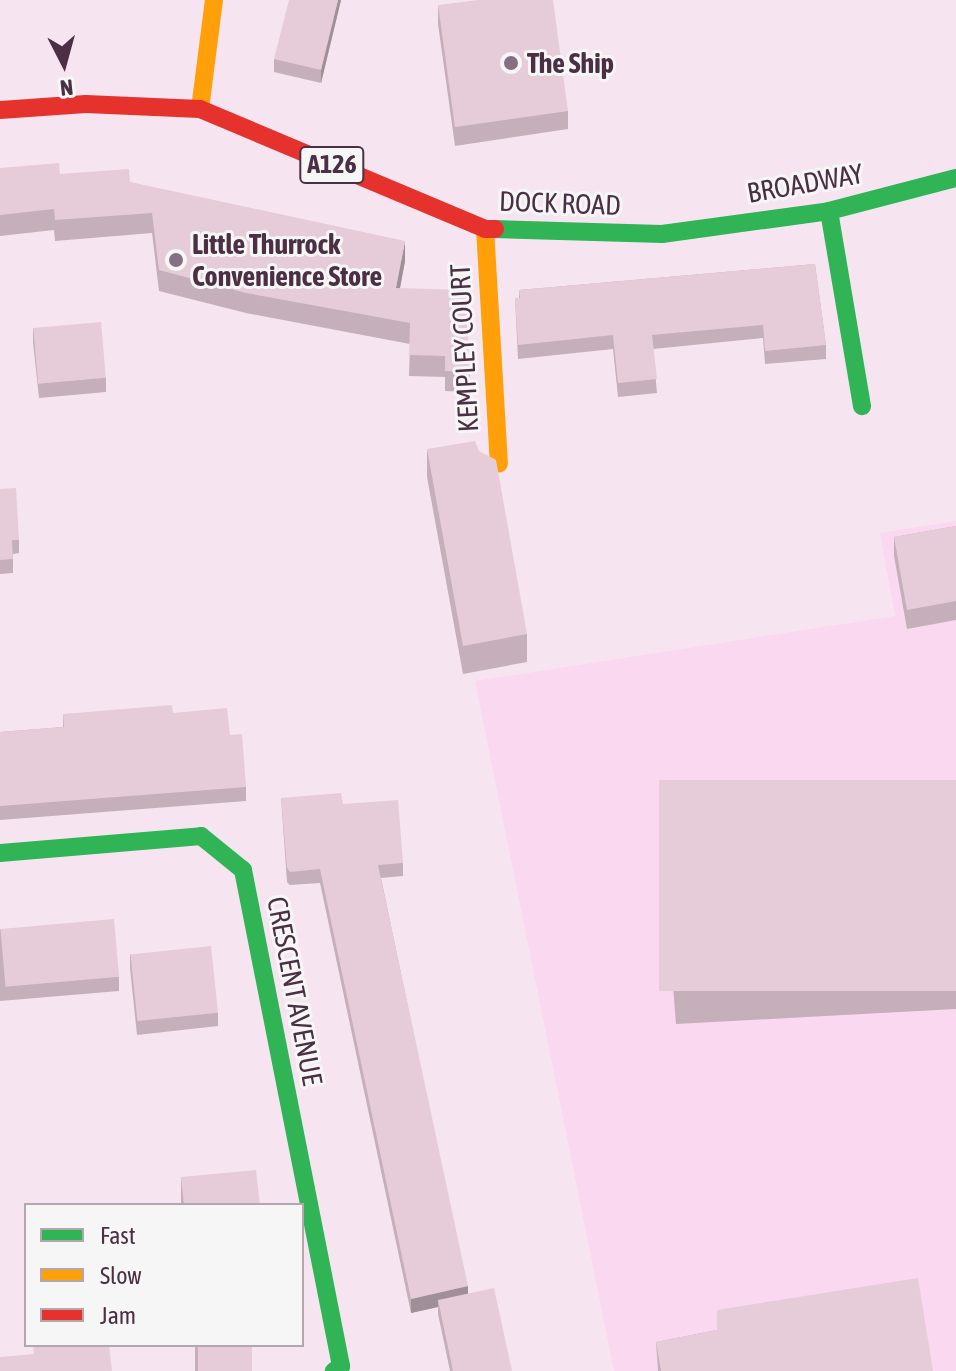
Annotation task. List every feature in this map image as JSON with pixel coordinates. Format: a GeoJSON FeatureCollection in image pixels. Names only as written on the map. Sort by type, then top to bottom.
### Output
{"type":"FeatureCollection","features":[{"type":"Feature","properties":{"kind":"street"},"geometry":{"type":"LineString","coordinates":[[200,109],[214,0]]}},
{"type":"Feature","properties":{"kind":"street","name":"DOCK ROAD"},"geometry":{"type":"LineString","coordinates":[[0,110],[86,104],[200,109],[485,229],[662,234]]}},
{"type":"Feature","properties":{"kind":"street","name":"BROADWAY"},"geometry":{"type":"LineString","coordinates":[[662,234],[829,211],[956,178]]}},
{"type":"Feature","properties":{"kind":"street"},"geometry":{"type":"LineString","coordinates":[[829,211],[862,406]]}},
{"type":"Feature","properties":{"kind":"street","name":"KEMPLEY COURT"},"geometry":{"type":"LineString","coordinates":[[485,229],[499,464]]}},
{"type":"Feature","properties":{"kind":"street","name":"CRESCENT AVENUE"},"geometry":{"type":"LineString","coordinates":[[0,853],[201,836],[243,870],[341,1366],[334,1371]]}},
{"type":"Feature","properties":{"kind":"shaded area"},"geometry":{"type":"Polygon","coordinates":[[[956,521],[956,1371],[614,1371],[475,681],[895,616],[880,533],[956,521]]]}},
{"type":"Feature","properties":{"kind":"building"},"geometry":{"type":"Polygon","coordinates":[[[289,0],[338,0],[321,70],[274,59],[289,0]]]}},
{"type":"Feature","properties":{"kind":"building","name":"The Ship"},"geometry":{"type":"Polygon","coordinates":[[[478,0],[553,0],[568,111],[455,127],[438,5],[478,0]]]}},
{"type":"Feature","properties":{"kind":"building"},"geometry":{"type":"Polygon","coordinates":[[[59,163],[60,174],[129,169],[130,182],[405,241],[396,288],[465,290],[470,371],[445,371],[445,356],[409,355],[410,323],[246,293],[159,270],[152,213],[55,220],[54,209],[0,215],[0,168],[59,163]]]}},
{"type":"Feature","properties":{"kind":"building"},"geometry":{"type":"Polygon","coordinates":[[[815,264],[826,345],[765,351],[763,325],[652,335],[657,379],[618,383],[613,335],[518,345],[515,298],[520,298],[519,290],[815,264]]]}},
{"type":"Feature","properties":{"kind":"building"},"geometry":{"type":"Polygon","coordinates":[[[101,322],[106,378],[38,384],[33,328],[101,322]]]}},
{"type":"Feature","properties":{"kind":"building"},"geometry":{"type":"Polygon","coordinates":[[[475,441],[479,451],[496,460],[527,634],[463,646],[427,449],[475,441]]]}},
{"type":"Feature","properties":{"kind":"building"},"geometry":{"type":"Polygon","coordinates":[[[16,488],[19,540],[12,540],[13,559],[0,560],[0,489],[16,488]]]}},
{"type":"Feature","properties":{"kind":"building"},"geometry":{"type":"Polygon","coordinates":[[[956,526],[956,601],[907,610],[894,537],[956,526]]]}},
{"type":"Feature","properties":{"kind":"building"},"geometry":{"type":"Polygon","coordinates":[[[172,705],[173,713],[227,708],[230,735],[242,734],[246,787],[0,806],[0,732],[64,727],[63,714],[172,705]]]}},
{"type":"Feature","properties":{"kind":"building"},"geometry":{"type":"Polygon","coordinates":[[[659,780],[956,780],[956,991],[659,991],[659,780]]]}},
{"type":"Feature","properties":{"kind":"building"},"geometry":{"type":"Polygon","coordinates":[[[341,793],[343,804],[398,800],[403,863],[378,865],[468,1286],[411,1299],[320,869],[290,872],[287,868],[281,798],[341,793]]]}},
{"type":"Feature","properties":{"kind":"building"},"geometry":{"type":"Polygon","coordinates":[[[114,919],[119,977],[5,987],[0,929],[114,919]]]}},
{"type":"Feature","properties":{"kind":"building"},"geometry":{"type":"Polygon","coordinates":[[[211,946],[218,1013],[137,1021],[130,954],[211,946]]]}},
{"type":"Feature","properties":{"kind":"building"},"geometry":{"type":"Polygon","coordinates":[[[256,1170],[260,1203],[184,1203],[181,1177],[256,1170]]]}},
{"type":"Feature","properties":{"kind":"building"},"geometry":{"type":"Polygon","coordinates":[[[918,1278],[933,1371],[661,1371],[656,1342],[717,1330],[717,1310],[918,1278]]]}},
{"type":"Feature","properties":{"kind":"building"},"geometry":{"type":"Polygon","coordinates":[[[494,1288],[512,1371],[453,1371],[438,1300],[494,1288]]]}},
{"type":"Feature","properties":{"kind":"building"},"geometry":{"type":"Polygon","coordinates":[[[33,1347],[109,1347],[112,1371],[0,1371],[0,1357],[34,1354],[33,1347]]]}},
{"type":"Feature","properties":{"kind":"building"},"geometry":{"type":"Polygon","coordinates":[[[198,1347],[252,1347],[252,1371],[198,1371],[198,1347]]]}},
{"type":"Feature","properties":{"kind":"traffic: fast"},"geometry":{"type":"LineString","coordinates":[[495,229],[662,234],[829,211],[956,178]]}},
{"type":"Feature","properties":{"kind":"traffic: fast"},"geometry":{"type":"LineString","coordinates":[[829,211],[862,406]]}},
{"type":"Feature","properties":{"kind":"traffic: fast"},"geometry":{"type":"LineString","coordinates":[[0,853],[201,836],[243,870],[341,1366],[334,1371]]}},
{"type":"Feature","properties":{"kind":"traffic: slow"},"geometry":{"type":"LineString","coordinates":[[200,109],[214,0]]}},
{"type":"Feature","properties":{"kind":"traffic: slow"},"geometry":{"type":"LineString","coordinates":[[485,229],[499,464]]}},
{"type":"Feature","properties":{"kind":"traffic: jam"},"geometry":{"type":"LineString","coordinates":[[0,110],[86,104],[200,109],[485,229],[495,229]]}},
{"type":"Feature","properties":{"kind":"place","name":"The Ship"},"geometry":{"type":"Point","coordinates":[511,63]}},
{"type":"Feature","properties":{"kind":"place","name":"Little Thurrock Convenience Store"},"geometry":{"type":"Point","coordinates":[176,260]}}]}
